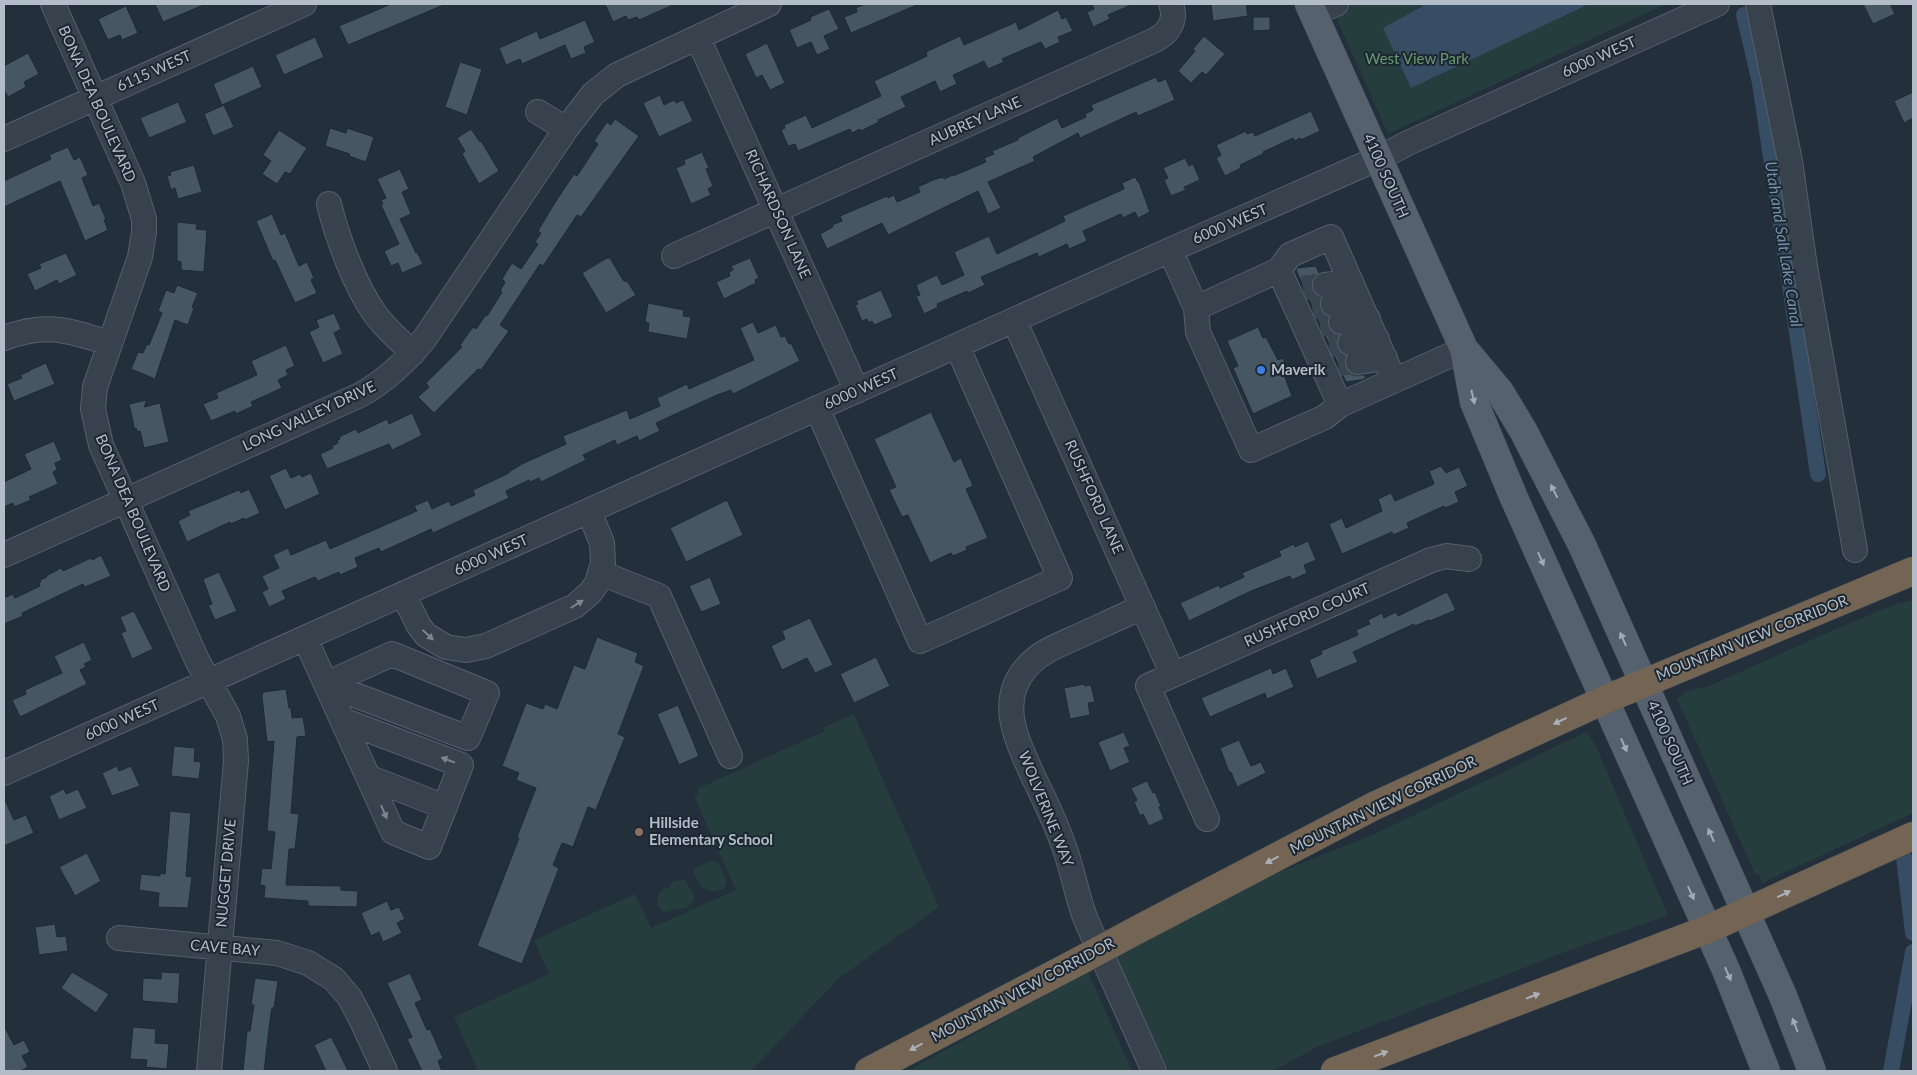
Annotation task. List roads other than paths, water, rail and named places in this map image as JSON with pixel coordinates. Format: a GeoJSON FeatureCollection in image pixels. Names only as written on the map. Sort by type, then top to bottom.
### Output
{"type":"FeatureCollection","features":[{"type":"Feature","properties":{"kind":"highway","name":"MOUNTAIN VIEW CORRIDOR"},"geometry":{"type":"LineString","coordinates":[[869,1071],[1374,806],[1643,683],[1913,572]]}},
{"type":"Feature","properties":{"kind":"highway"},"geometry":{"type":"LineString","coordinates":[[1335,1071],[1708,929],[1913,836]]}},
{"type":"Feature","properties":{"kind":"main road","name":"4100 SOUTH"},"geometry":{"type":"LineString","coordinates":[[1320,7],[1378,158],[1464,349],[1474,402],[1514,498],[1708,929],[1743,1009],[1766,1071]]}},
{"type":"Feature","properties":{"kind":"main road","name":"4100 SOUTH"},"geometry":{"type":"LineString","coordinates":[[1464,349],[1500,392],[1524,432],[1582,545],[1746,912],[1792,1018],[1812,1071]]}},
{"type":"Feature","properties":{"kind":"street","name":"BONA DEA BOULEVARD"},"geometry":{"type":"LineString","coordinates":[[53,4],[133,183],[141,206],[144,226],[140,257],[95,387],[93,409],[101,445],[197,660],[209,681]]}},
{"type":"Feature","properties":{"kind":"street","name":"6115 WEST"},"geometry":{"type":"LineString","coordinates":[[4,139],[304,4]]}},
{"type":"Feature","properties":{"kind":"street","name":"LONG VALLEY DRIVE"},"geometry":{"type":"LineString","coordinates":[[4,555],[360,395],[392,374],[413,353],[583,104],[605,84],[624,72],[769,4]]}},
{"type":"Feature","properties":{"kind":"street","name":"6000 WEST"},"geometry":{"type":"LineString","coordinates":[[4,773],[1378,158],[1717,4]]}},
{"type":"Feature","properties":{"kind":"street"},"geometry":{"type":"LineString","coordinates":[[1758,4],[1790,161],[1805,266],[1855,550]]}},
{"type":"Feature","properties":{"kind":"street","name":"AUBREY LANE"},"geometry":{"type":"LineString","coordinates":[[674,256],[1155,40],[1164,34],[1171,15]]}},
{"type":"Feature","properties":{"kind":"street","name":"RICHARDSON LANE"},"geometry":{"type":"LineString","coordinates":[[698,38],[857,390]]}},
{"type":"Feature","properties":{"kind":"street"},"geometry":{"type":"LineString","coordinates":[[538,112],[566,129]]}},
{"type":"Feature","properties":{"kind":"street"},"geometry":{"type":"LineString","coordinates":[[329,204],[338,238],[368,303],[384,325],[413,353]]}},
{"type":"Feature","properties":{"kind":"street"},"geometry":{"type":"LineString","coordinates":[[1340,405],[1320,322],[1290,256],[1331,237],[1394,380]]}},
{"type":"Feature","properties":{"kind":"street"},"geometry":{"type":"LineString","coordinates":[[1170,250],[1196,308],[1198,332],[1251,450],[1325,417],[1340,405],[1464,349]]}},
{"type":"Feature","properties":{"kind":"street"},"geometry":{"type":"LineString","coordinates":[[1196,308],[1320,322],[1368,320]]}},
{"type":"Feature","properties":{"kind":"street","name":"RUSHFORD LANE"},"geometry":{"type":"LineString","coordinates":[[1014,320],[1173,675]]}},
{"type":"Feature","properties":{"kind":"street"},"geometry":{"type":"LineString","coordinates":[[1320,322],[1368,320]]}},
{"type":"Feature","properties":{"kind":"street"},"geometry":{"type":"LineString","coordinates":[[1320,322],[1368,320]]}},
{"type":"Feature","properties":{"kind":"street"},"geometry":{"type":"LineString","coordinates":[[4,338],[25,331],[53,328],[109,344]]}},
{"type":"Feature","properties":{"kind":"street"},"geometry":{"type":"LineString","coordinates":[[817,408],[920,641],[1060,578],[957,346]]}},
{"type":"Feature","properties":{"kind":"street"},"geometry":{"type":"LineString","coordinates":[[403,594],[419,626],[426,635],[446,646],[466,650],[486,646],[575,606],[591,592],[601,573],[603,563],[602,543],[589,511]]}},
{"type":"Feature","properties":{"kind":"street","name":"RUSHFORD COURT"},"geometry":{"type":"LineString","coordinates":[[1207,819],[1148,686],[1431,560],[1446,556],[1469,559]]}},
{"type":"Feature","properties":{"kind":"street"},"geometry":{"type":"LineString","coordinates":[[601,573],[659,596],[730,756]]}},
{"type":"Feature","properties":{"kind":"street","name":"WOLVERINE WAY"},"geometry":{"type":"LineString","coordinates":[[1143,607],[1039,656],[1026,668],[1015,685],[1011,713],[1019,745],[1063,843],[1084,915],[1154,1071]]}},
{"type":"Feature","properties":{"kind":"street"},"geometry":{"type":"LineString","coordinates":[[305,638],[342,720],[393,832],[429,847],[461,765],[342,720]]}},
{"type":"Feature","properties":{"kind":"street"},"geometry":{"type":"LineString","coordinates":[[392,654],[486,693],[468,738],[326,684],[392,654]]}},
{"type":"Feature","properties":{"kind":"street","name":"NUGGET DRIVE"},"geometry":{"type":"LineString","coordinates":[[209,681],[228,716],[236,739],[209,1071]]}},
{"type":"Feature","properties":{"kind":"street"},"geometry":{"type":"LineString","coordinates":[[368,777],[444,807]]}},
{"type":"Feature","properties":{"kind":"street","name":"CAVE BAY"},"geometry":{"type":"LineString","coordinates":[[119,938],[288,955],[308,962],[326,973],[342,988],[356,1009],[385,1071]]}},
{"type":"Feature","properties":{"kind":"water"},"geometry":{"type":"Polygon","coordinates":[[[1422,4],[1589,4],[1411,88],[1383,28],[1423,6],[1422,4]]]}},
{"type":"Feature","properties":{"kind":"waterway","name":"Utah and Salt Lake Canal"},"geometry":{"type":"LineString","coordinates":[[1744,15],[1760,83],[1818,474]]}},
{"type":"Feature","properties":{"kind":"waterway","name":"Utah and Salt Lake Canal"},"geometry":{"type":"LineString","coordinates":[[1904,857],[1913,933]]}},
{"type":"Feature","properties":{"kind":"waterway","name":"Utah and Salt Lake Canal"},"geometry":{"type":"LineString","coordinates":[[1891,1071],[1913,952]]}},
{"type":"Feature","properties":{"kind":"tunnel"},"geometry":{"type":"LineString","coordinates":[[1303,288],[1325,285]]}},
{"type":"Feature","properties":{"kind":"tunnel"},"geometry":{"type":"LineString","coordinates":[[1312,307],[1333,304]]}},
{"type":"Feature","properties":{"kind":"tunnel"},"geometry":{"type":"LineString","coordinates":[[1320,325],[1341,322]]}},
{"type":"Feature","properties":{"kind":"tunnel"},"geometry":{"type":"LineString","coordinates":[[1329,345],[1350,343]]}},
{"type":"Feature","properties":{"kind":"tunnel"},"geometry":{"type":"LineString","coordinates":[[1338,364],[1358,362]]}},
{"type":"Feature","properties":{"kind":"place","name":"Maverik"},"geometry":{"type":"Point","coordinates":[1261,370]}},
{"type":"Feature","properties":{"kind":"place","name":"Hillside Elementary School"},"geometry":{"type":"Point","coordinates":[639,832]}},
{"type":"Feature","properties":{"kind":"park label","name":"West View Park"},"geometry":{"type":"Point","coordinates":[1417,59]}}]}
